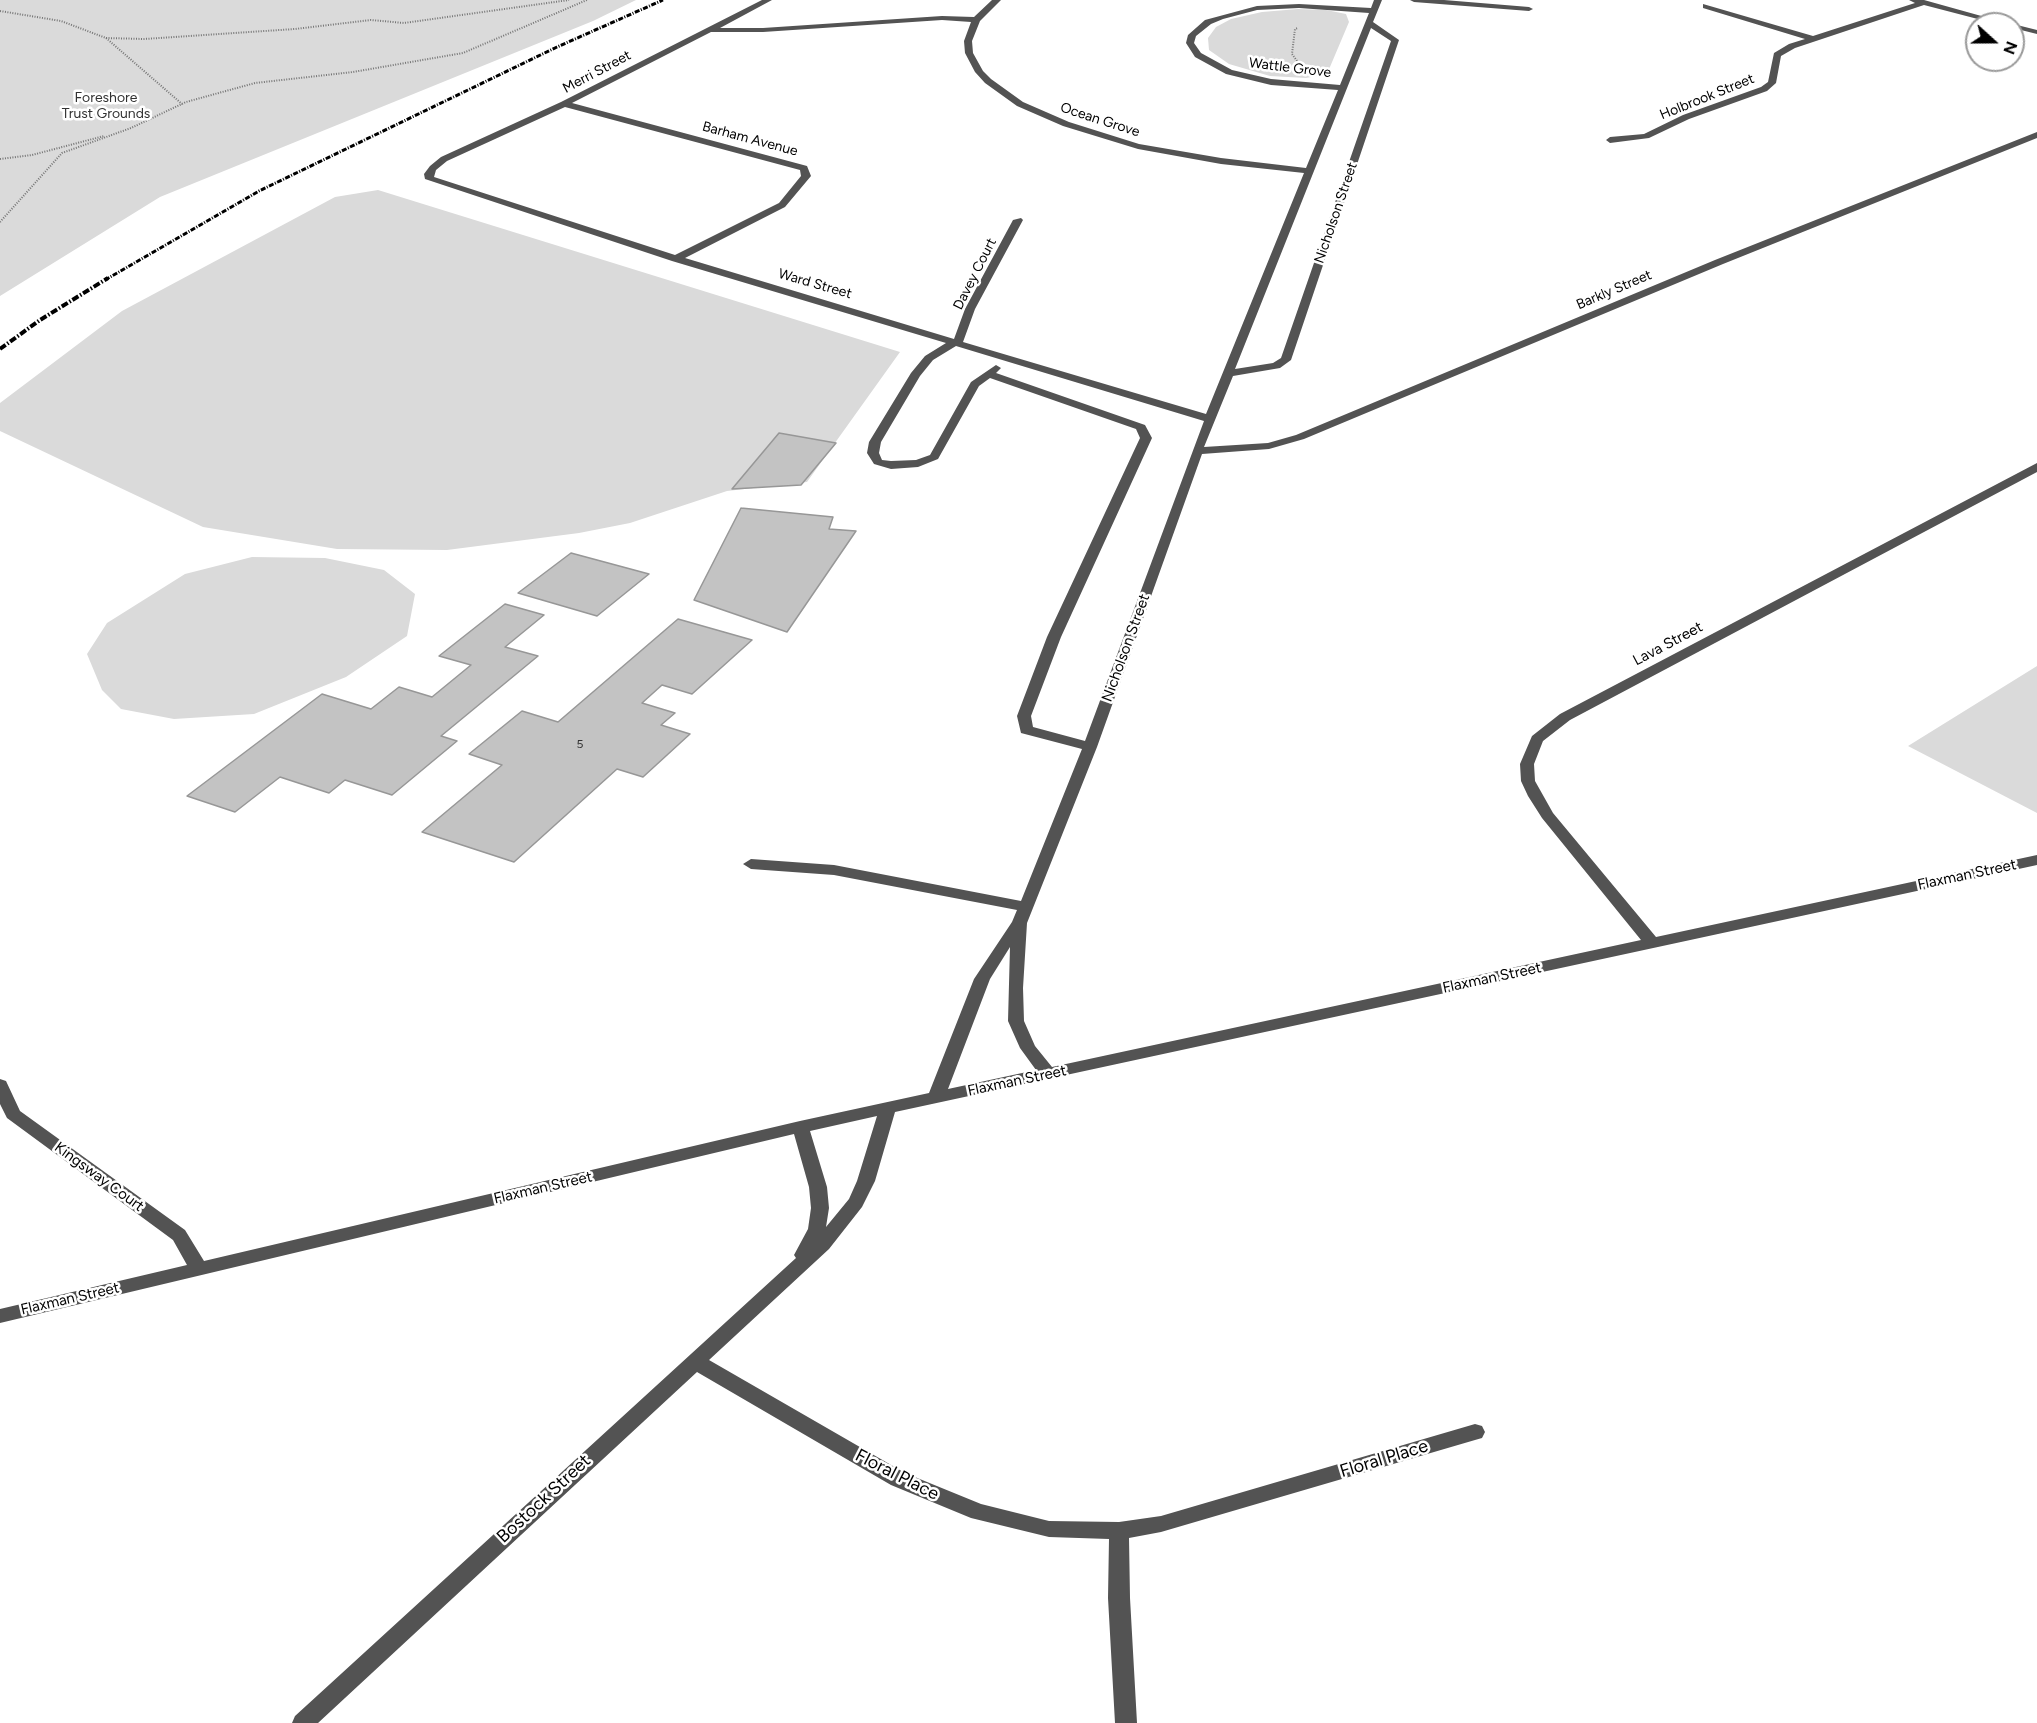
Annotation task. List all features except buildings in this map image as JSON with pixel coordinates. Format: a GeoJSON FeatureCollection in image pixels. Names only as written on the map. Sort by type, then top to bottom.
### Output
{"type":"FeatureCollection","features":[{"type":"Feature","properties":{"kind":"street","name":"Merri Street"},"geometry":{"type":"LineString","coordinates":[[437,164],[564,104],[768,0]]}},
{"type":"Feature","properties":{"kind":"street"},"geometry":{"type":"LineString","coordinates":[[706,30],[763,30],[942,18],[976,20],[997,0]]}},
{"type":"Feature","properties":{"kind":"street","name":"Nicholson Street"},"geometry":{"type":"LineString","coordinates":[[936,1098],[982,979],[993,958],[1022,915],[1090,747],[1197,452],[1378,0]]}},
{"type":"Feature","properties":{"kind":"street"},"geometry":{"type":"LineString","coordinates":[[1414,0],[1529,9]]}},
{"type":"Feature","properties":{"kind":"street"},"geometry":{"type":"LineString","coordinates":[[1913,0],[1965,13]]}},
{"type":"Feature","properties":{"kind":"street","name":"Holbrook Street"},"geometry":{"type":"LineString","coordinates":[[1610,140],[1646,136],[1686,117],[1764,89],[1772,83],[1777,55],[1813,39],[1922,1]]}},
{"type":"Feature","properties":{"kind":"street","name":"Wattle Grove"},"geometry":{"type":"LineString","coordinates":[[1343,88],[1257,80],[1217,67],[1198,56],[1190,43],[1192,35],[1214,19],[1257,8],[1299,6],[1374,10]]}},
{"type":"Feature","properties":{"kind":"street"},"geometry":{"type":"LineString","coordinates":[[1706,6],[1813,39]]}},
{"type":"Feature","properties":{"kind":"street","name":"Ocean Grove"},"geometry":{"type":"LineString","coordinates":[[976,20],[968,41],[969,53],[979,72],[1008,97],[1037,112],[1102,136],[1138,146],[1221,160],[1310,171]]}},
{"type":"Feature","properties":{"kind":"street","name":"Nicholson Street"},"geometry":{"type":"LineString","coordinates":[[1229,373],[1276,366],[1286,360],[1395,40],[1369,23]]}},
{"type":"Feature","properties":{"kind":"street","name":"Barham Avenue"},"geometry":{"type":"LineString","coordinates":[[564,104],[804,168],[806,176],[782,205],[676,259]]}},
{"type":"Feature","properties":{"kind":"street","name":"Barkly Street"},"geometry":{"type":"LineString","coordinates":[[1197,452],[1269,446],[1300,436],[1708,267],[2037,135]]}},
{"type":"Feature","properties":{"kind":"street"},"geometry":{"type":"LineString","coordinates":[[2022,141],[2037,146]]}},
{"type":"Feature","properties":{"kind":"street","name":"Ward Street"},"geometry":{"type":"LineString","coordinates":[[437,164],[429,174],[430,179],[444,185],[676,259],[958,341],[1009,359],[1210,419]]}},
{"type":"Feature","properties":{"kind":"street","name":"Davey Court"},"geometry":{"type":"LineString","coordinates":[[958,341],[970,309],[1018,220]]}},
{"type":"Feature","properties":{"kind":"street"},"geometry":{"type":"LineString","coordinates":[[958,341],[929,358],[915,375],[875,442],[873,453],[878,462],[891,465],[918,463],[934,457],[975,384],[1009,359]]}},
{"type":"Feature","properties":{"kind":"street"},"geometry":{"type":"LineString","coordinates":[[989,374],[1141,428],[1146,438],[1054,637],[1024,716],[1026,730],[1090,747]]}},
{"type":"Feature","properties":{"kind":"street","name":"Lava Street"},"geometry":{"type":"LineString","coordinates":[[1651,942],[1535,796],[1528,781],[1527,764],[1538,739],[1565,717],[2037,467]]}},
{"type":"Feature","properties":{"kind":"street","name":"Flaxman Street"},"geometry":{"type":"LineString","coordinates":[[0,1316],[800,1127],[2037,860]]}},
{"type":"Feature","properties":{"kind":"street"},"geometry":{"type":"LineString","coordinates":[[751,864],[834,870],[1022,915]]}},
{"type":"Feature","properties":{"kind":"street","name":"Nicholson Street"},"geometry":{"type":"LineString","coordinates":[[1022,915],[1015,988],[1016,1021],[1028,1048],[1048,1074]]}},
{"type":"Feature","properties":{"kind":"street","name":"Kingsway Court"},"geometry":{"type":"LineString","coordinates":[[0,1086],[13,1114],[178,1235],[199,1269]]}},
{"type":"Feature","properties":{"kind":"street","name":"Bostock Street"},"geometry":{"type":"LineString","coordinates":[[303,1723],[823,1244],[856,1202],[866,1181],[887,1110]]}},
{"type":"Feature","properties":{"kind":"street","name":"Bostock Street"},"geometry":{"type":"LineString","coordinates":[[787,1276],[808,1248],[817,1229],[820,1208],[818,1187],[800,1127]]}},
{"type":"Feature","properties":{"kind":"street","name":"Floral Place"},"geometry":{"type":"LineString","coordinates":[[694,1361],[898,1479],[939,1498],[1011,1522],[1049,1529],[1119,1531],[1207,1512],[1476,1432]]}},
{"type":"Feature","properties":{"kind":"street"},"geometry":{"type":"LineString","coordinates":[[1119,1531],[1119,1598],[1126,1723]]}},
{"type":"Feature","properties":{"kind":"path"},"geometry":{"type":"LineString","coordinates":[[0,11],[61,21],[106,38],[144,39],[295,29],[371,20],[404,23],[569,0]]}},
{"type":"Feature","properties":{"kind":"path"},"geometry":{"type":"LineString","coordinates":[[0,222],[62,153],[131,128],[182,104],[255,83],[353,72],[463,53],[587,0]]}},
{"type":"Feature","properties":{"kind":"path"},"geometry":{"type":"LineString","coordinates":[[1301,85],[1306,78],[1292,54],[1295,29],[1305,25]]}},
{"type":"Feature","properties":{"kind":"path"},"geometry":{"type":"LineString","coordinates":[[106,38],[182,104]]}},
{"type":"Feature","properties":{"kind":"path"},"geometry":{"type":"LineString","coordinates":[[0,159],[32,155],[131,128]]}},
{"type":"Feature","properties":{"kind":"green space","name":"Foreshore Trust Grounds"},"geometry":{"type":"Polygon","coordinates":[[[0,0],[636,0],[593,21],[160,197],[0,296],[0,0]]]}},
{"type":"Feature","properties":{"kind":"green space"},"geometry":{"type":"Polygon","coordinates":[[[1298,9],[1326,10],[1346,14],[1349,22],[1327,74],[1306,78],[1270,76],[1229,64],[1209,50],[1208,38],[1216,27],[1231,19],[1262,12],[1298,9]]]}},
{"type":"Feature","properties":{"kind":"green space"},"geometry":{"type":"Polygon","coordinates":[[[378,190],[900,352],[807,482],[727,491],[630,523],[579,533],[447,550],[337,549],[203,527],[0,431],[0,403],[122,311],[335,197],[378,190]]]}},
{"type":"Feature","properties":{"kind":"green space"},"geometry":{"type":"Polygon","coordinates":[[[252,557],[325,558],[384,570],[415,594],[407,636],[346,677],[254,714],[174,719],[121,709],[102,690],[87,654],[107,623],[185,574],[252,557]]]}},
{"type":"Feature","properties":{"kind":"green space"},"geometry":{"type":"Polygon","coordinates":[[[2037,666],[2037,813],[1908,746],[2037,666]]]}},
{"type":"Feature","properties":{"kind":"railway"},"geometry":{"type":"LineString","coordinates":[[105,280],[259,191],[557,47],[663,0]]}},
{"type":"Feature","properties":{"kind":"railway"},"geometry":{"type":"LineString","coordinates":[[0,349],[40,320],[108,278]]}}]}
